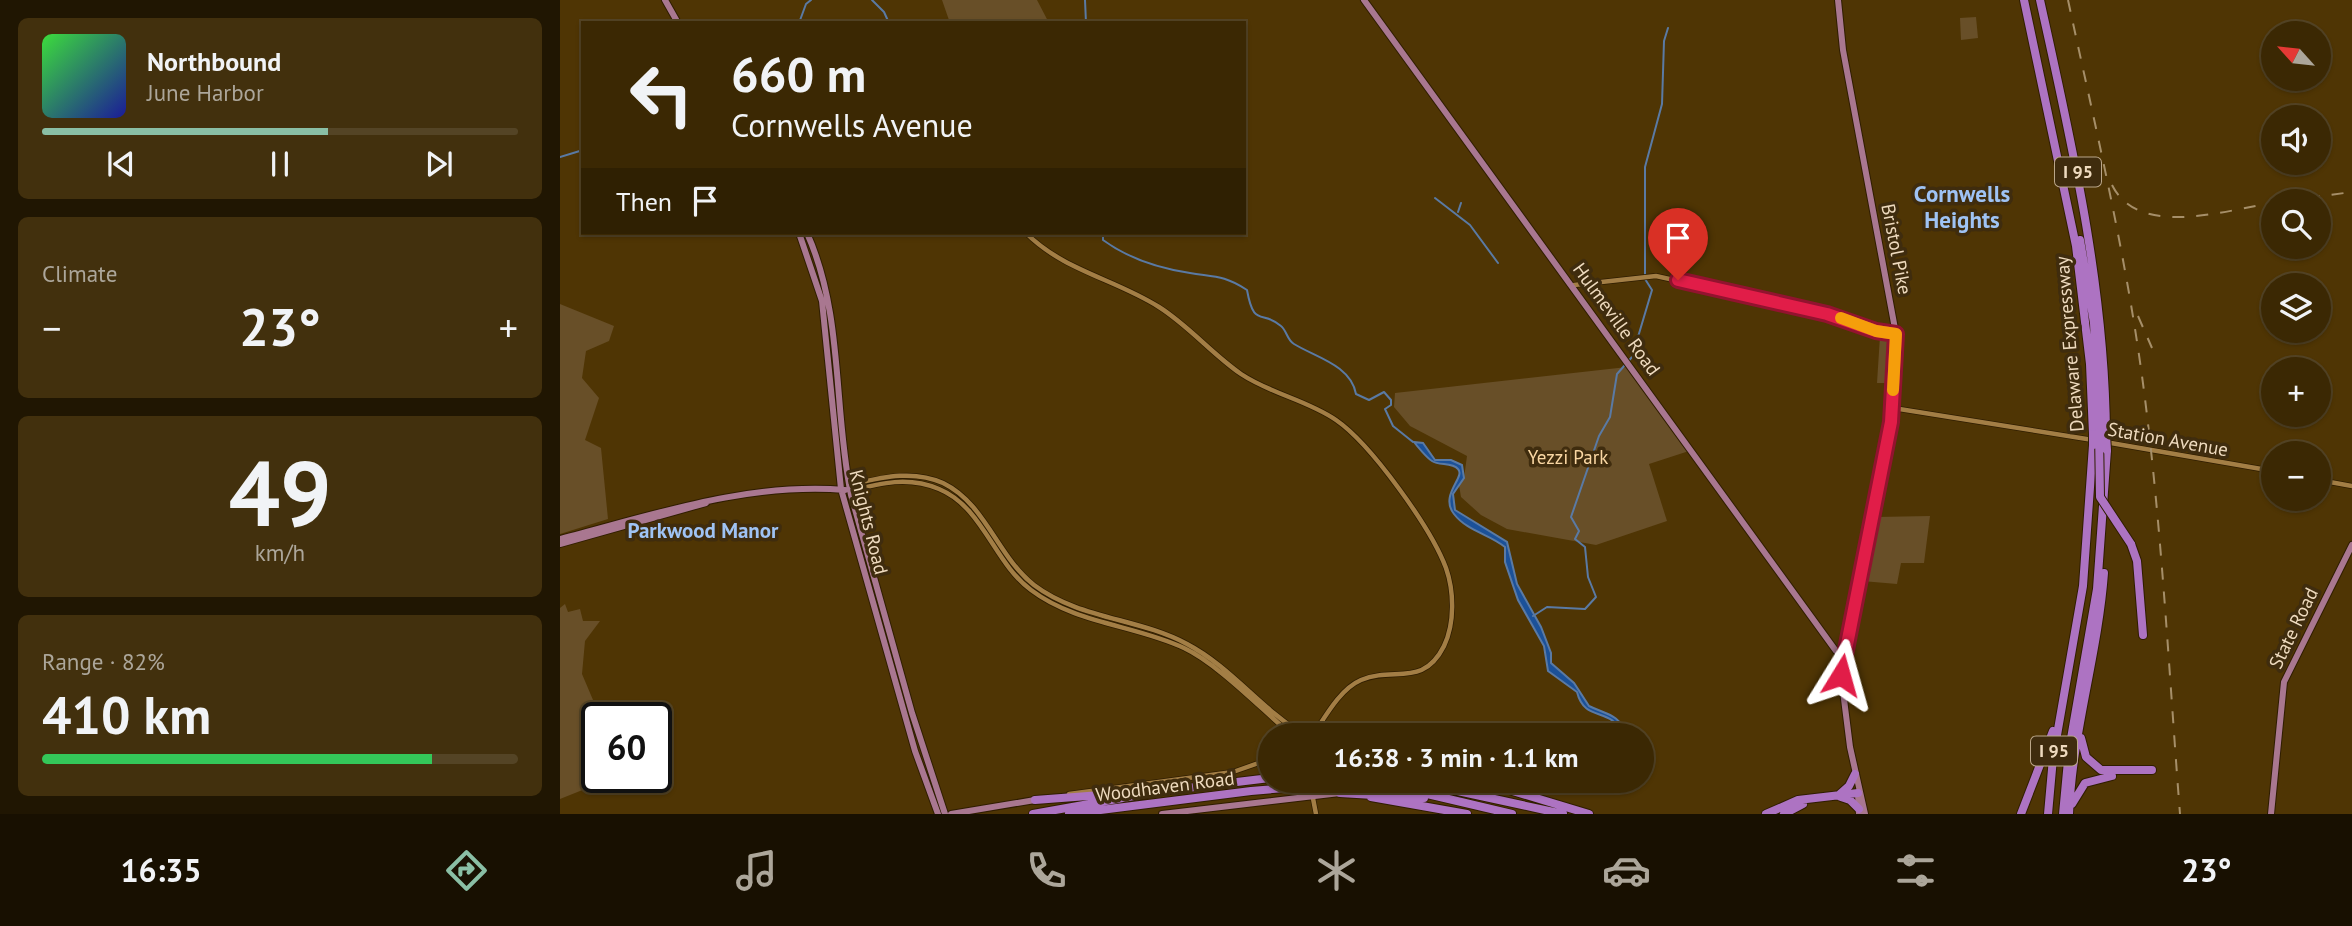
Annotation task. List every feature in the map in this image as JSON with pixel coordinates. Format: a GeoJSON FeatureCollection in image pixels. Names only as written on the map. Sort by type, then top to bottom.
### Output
{"type":"FeatureCollection","features":[{"type":"Feature","properties":{"kind":"highway"},"geometry":{"type":"LineString","coordinates":[[2024,0],[2051,122],[2060,145],[2089,288],[2097,358],[2100,496],[2131,544],[2137,561],[2143,635]]}},
{"type":"Feature","properties":{"kind":"highway","name":"Delaware Expressway"},"geometry":{"type":"LineString","coordinates":[[2040,0],[2092,249],[2101,317],[2100,434],[2106,450],[2096,601],[2069,750],[2063,814]]}},
{"type":"Feature","properties":{"kind":"highway","name":"Delaware Expressway"},"geometry":{"type":"LineString","coordinates":[[2048,814],[2065,688],[2083,586],[2093,445],[2100,434]]}},
{"type":"Feature","properties":{"kind":"highway"},"geometry":{"type":"LineString","coordinates":[[2070,814],[2076,749],[2104,584],[2109,511],[2105,486]]}},
{"type":"Feature","properties":{"kind":"highway"},"geometry":{"type":"LineString","coordinates":[[2021,814],[2050,741],[2065,688]]}},
{"type":"Feature","properties":{"kind":"highway"},"geometry":{"type":"LineString","coordinates":[[2070,814],[2076,794],[2088,781],[2101,777],[2152,772],[2108,772],[2088,760],[2081,740],[2087,691]]}},
{"type":"Feature","properties":{"kind":"highway"},"geometry":{"type":"LineString","coordinates":[[1840,796],[1855,774]]}},
{"type":"Feature","properties":{"kind":"highway","name":"Woodhaven Road"},"geometry":{"type":"LineString","coordinates":[[1033,814],[1163,791],[1258,779]]}},
{"type":"Feature","properties":{"kind":"highway","name":"Woodhaven Road"},"geometry":{"type":"LineString","coordinates":[[1069,814],[1343,783],[1388,786],[1512,814]]}},
{"type":"Feature","properties":{"kind":"highway"},"geometry":{"type":"LineString","coordinates":[[1035,800],[1163,791]]}},
{"type":"Feature","properties":{"kind":"highway"},"geometry":{"type":"LineString","coordinates":[[1340,793],[1467,814]]}},
{"type":"Feature","properties":{"kind":"highway"},"geometry":{"type":"LineString","coordinates":[[1386,793],[1474,804]]}},
{"type":"Feature","properties":{"kind":"highway"},"geometry":{"type":"LineString","coordinates":[[1468,793],[1563,814]]}},
{"type":"Feature","properties":{"kind":"highway"},"geometry":{"type":"LineString","coordinates":[[1491,793],[1542,809]]}},
{"type":"Feature","properties":{"kind":"highway"},"geometry":{"type":"LineString","coordinates":[[1519,793],[1589,814]]}},
{"type":"Feature","properties":{"kind":"highway"},"geometry":{"type":"LineString","coordinates":[[1784,814],[1800,804],[1858,793]]}},
{"type":"Feature","properties":{"kind":"highway"},"geometry":{"type":"LineString","coordinates":[[1766,814],[1794,802],[1840,796],[1850,800],[1861,812]]}},
{"type":"Feature","properties":{"kind":"main road"},"geometry":{"type":"LineString","coordinates":[[665,0],[677,21]]}},
{"type":"Feature","properties":{"kind":"main road","name":"Hulmeville Road"},"geometry":{"type":"LineString","coordinates":[[1364,0],[1574,285],[1836,651],[1844,655]]}},
{"type":"Feature","properties":{"kind":"main road","name":"Bristol Pike"},"geometry":{"type":"LineString","coordinates":[[1838,0],[1844,59],[1896,334],[1893,408],[1844,655],[1842,700],[1861,812]]}},
{"type":"Feature","properties":{"kind":"main road","name":"Knights Road"},"geometry":{"type":"LineString","coordinates":[[806,238],[822,301],[850,488],[912,713],[945,814]]}},
{"type":"Feature","properties":{"kind":"main road","name":"Knights Road"},"geometry":{"type":"LineString","coordinates":[[837,409],[841,489],[915,751],[937,814]]}},
{"type":"Feature","properties":{"kind":"main road"},"geometry":{"type":"LineString","coordinates":[[560,542],[699,507],[707,502],[766,491],[850,488]]}},
{"type":"Feature","properties":{"kind":"main road","name":"State Road"},"geometry":{"type":"LineString","coordinates":[[2271,814],[2284,682],[2352,545]]}},
{"type":"Feature","properties":{"kind":"main road","name":"Woodhaven Road"},"geometry":{"type":"LineString","coordinates":[[1162,814],[1304,793]]}},
{"type":"Feature","properties":{"kind":"main road","name":"Woodhaven Road"},"geometry":{"type":"LineString","coordinates":[[951,814],[1035,800]]}},
{"type":"Feature","properties":{"kind":"street"},"geometry":{"type":"LineString","coordinates":[[1029,235],[1068,265],[1159,307],[1253,382],[1338,421],[1354,432],[1432,541],[1450,581],[1451,617],[1445,643],[1437,657],[1416,673],[1365,679],[1341,697],[1322,723]]}},
{"type":"Feature","properties":{"kind":"street"},"geometry":{"type":"LineString","coordinates":[[1574,285],[1644,276],[1827,314],[1876,331],[1896,334]]}},
{"type":"Feature","properties":{"kind":"street","name":"Station Avenue"},"geometry":{"type":"LineString","coordinates":[[1893,408],[2261,469]]}},
{"type":"Feature","properties":{"kind":"street"},"geometry":{"type":"LineString","coordinates":[[850,488],[888,476],[913,475],[953,489],[976,509],[1010,558],[1035,585],[1083,610],[1184,642],[1208,655],[1290,723]]}},
{"type":"Feature","properties":{"kind":"street"},"geometry":{"type":"LineString","coordinates":[[850,488],[903,481],[941,490],[969,511],[1015,575],[1031,590],[1069,611],[1161,639],[1197,655],[1277,723]]}},
{"type":"Feature","properties":{"kind":"street"},"geometry":{"type":"LineString","coordinates":[[2331,482],[2352,486]]}},
{"type":"Feature","properties":{"kind":"street","name":"Woodhaven Road"},"geometry":{"type":"LineString","coordinates":[[1035,800],[1233,772],[1258,763]]}},
{"type":"Feature","properties":{"kind":"street"},"geometry":{"type":"LineString","coordinates":[[1311,793],[1316,814]]}},
{"type":"Feature","properties":{"kind":"green space"},"geometry":{"type":"Polygon","coordinates":[[[942,0],[1037,0],[1048,21],[949,21],[942,0]]]}},
{"type":"Feature","properties":{"kind":"green space"},"geometry":{"type":"Polygon","coordinates":[[[1976,17],[1978,38],[1961,40],[1960,18],[1976,17]]]}},
{"type":"Feature","properties":{"kind":"green space"},"geometry":{"type":"Polygon","coordinates":[[[560,304],[614,326],[609,341],[586,351],[582,378],[599,398],[585,440],[601,448],[608,519],[560,534],[560,304]]]}},
{"type":"Feature","properties":{"kind":"green space"},"geometry":{"type":"Polygon","coordinates":[[[1880,336],[1892,337],[1889,383],[1877,383],[1880,336]]]}},
{"type":"Feature","properties":{"kind":"green space","name":"Yezzi Park"},"geometry":{"type":"Polygon","coordinates":[[[1627,367],[1689,451],[1649,464],[1667,521],[1596,545],[1507,529],[1481,515],[1461,497],[1459,485],[1464,478],[1467,456],[1410,426],[1394,407],[1395,393],[1627,367]]]}},
{"type":"Feature","properties":{"kind":"green space"},"geometry":{"type":"Polygon","coordinates":[[[1930,516],[1924,563],[1901,563],[1897,584],[1862,581],[1876,517],[1930,516]]]}},
{"type":"Feature","properties":{"kind":"green space"},"geometry":{"type":"Polygon","coordinates":[[[565,604],[568,612],[580,609],[583,621],[600,621],[585,641],[582,674],[594,702],[581,702],[581,791],[560,799],[560,608],[565,604]]]}},
{"type":"Feature","properties":{"kind":"water"},"geometry":{"type":"Polygon","coordinates":[[[1414,442],[1423,443],[1435,460],[1451,460],[1462,465],[1464,478],[1453,494],[1455,510],[1507,542],[1517,584],[1541,627],[1551,653],[1551,663],[1574,683],[1589,706],[1607,713],[1621,723],[1615,723],[1586,708],[1577,692],[1548,671],[1544,646],[1518,600],[1505,562],[1505,547],[1459,520],[1450,507],[1449,500],[1460,472],[1452,466],[1432,461],[1414,442]]]}},
{"type":"Feature","properties":{"kind":"waterway"},"geometry":{"type":"LineString","coordinates":[[800,21],[806,4],[811,0]]}},
{"type":"Feature","properties":{"kind":"waterway"},"geometry":{"type":"LineString","coordinates":[[872,0],[884,12],[888,21]]}},
{"type":"Feature","properties":{"kind":"waterway"},"geometry":{"type":"LineString","coordinates":[[1085,0],[1086,21]]}},
{"type":"Feature","properties":{"kind":"waterway"},"geometry":{"type":"LineString","coordinates":[[1645,274],[1645,167],[1662,104],[1664,41],[1668,28]]}},
{"type":"Feature","properties":{"kind":"waterway"},"geometry":{"type":"LineString","coordinates":[[560,157],[581,151]]}},
{"type":"Feature","properties":{"kind":"waterway"},"geometry":{"type":"LineString","coordinates":[[1435,198],[1470,225],[1498,263]]}},
{"type":"Feature","properties":{"kind":"waterway"},"geometry":{"type":"LineString","coordinates":[[1458,212],[1461,203]]}},
{"type":"Feature","properties":{"kind":"waterway"},"geometry":{"type":"LineString","coordinates":[[1103,235],[1103,240],[1144,262],[1225,279],[1247,290],[1256,314],[1281,326],[1294,344],[1340,369],[1353,384],[1356,394],[1369,400],[1384,392],[1391,400],[1391,405],[1385,409],[1393,426],[1413,442]]}},
{"type":"Feature","properties":{"kind":"waterway"},"geometry":{"type":"LineString","coordinates":[[1533,616],[1547,607],[1585,609],[1596,597],[1588,577],[1585,547],[1575,539],[1579,531],[1571,517],[1599,436],[1610,417],[1617,374],[1632,357],[1652,290],[1645,279]]}},
{"type":"Feature","properties":{"kind":"railway"},"geometry":{"type":"LineString","coordinates":[[2068,0],[2120,244],[2144,391],[2160,549],[2180,814]]}},
{"type":"Feature","properties":{"kind":"railway"},"geometry":{"type":"LineString","coordinates":[[2112,185],[2125,202],[2142,212],[2162,216],[2208,215],[2261,205]]}},
{"type":"Feature","properties":{"kind":"railway"},"geometry":{"type":"LineString","coordinates":[[2331,195],[2352,192]]}},
{"type":"Feature","properties":{"kind":"railway"},"geometry":{"type":"LineString","coordinates":[[2138,316],[2152,348]]}},
{"type":"Feature","properties":{"kind":"slow traffic"},"geometry":{"type":"LineString","coordinates":[[1841,318],[1876,331],[1896,334],[1893,390]]}},
{"type":"Feature","properties":{"kind":"district","name":"Cornwells Heights"},"geometry":{"type":"Point","coordinates":[1962,207]}},
{"type":"Feature","properties":{"kind":"district","name":"Parkwood Manor"},"geometry":{"type":"Point","coordinates":[703,531]}},
{"type":"Feature","properties":{"kind":"route"},"geometry":{"type":"LineString","coordinates":[[1678,280],[1827,314],[1876,331],[1896,334],[1891,422],[1841,675]]}}]}
